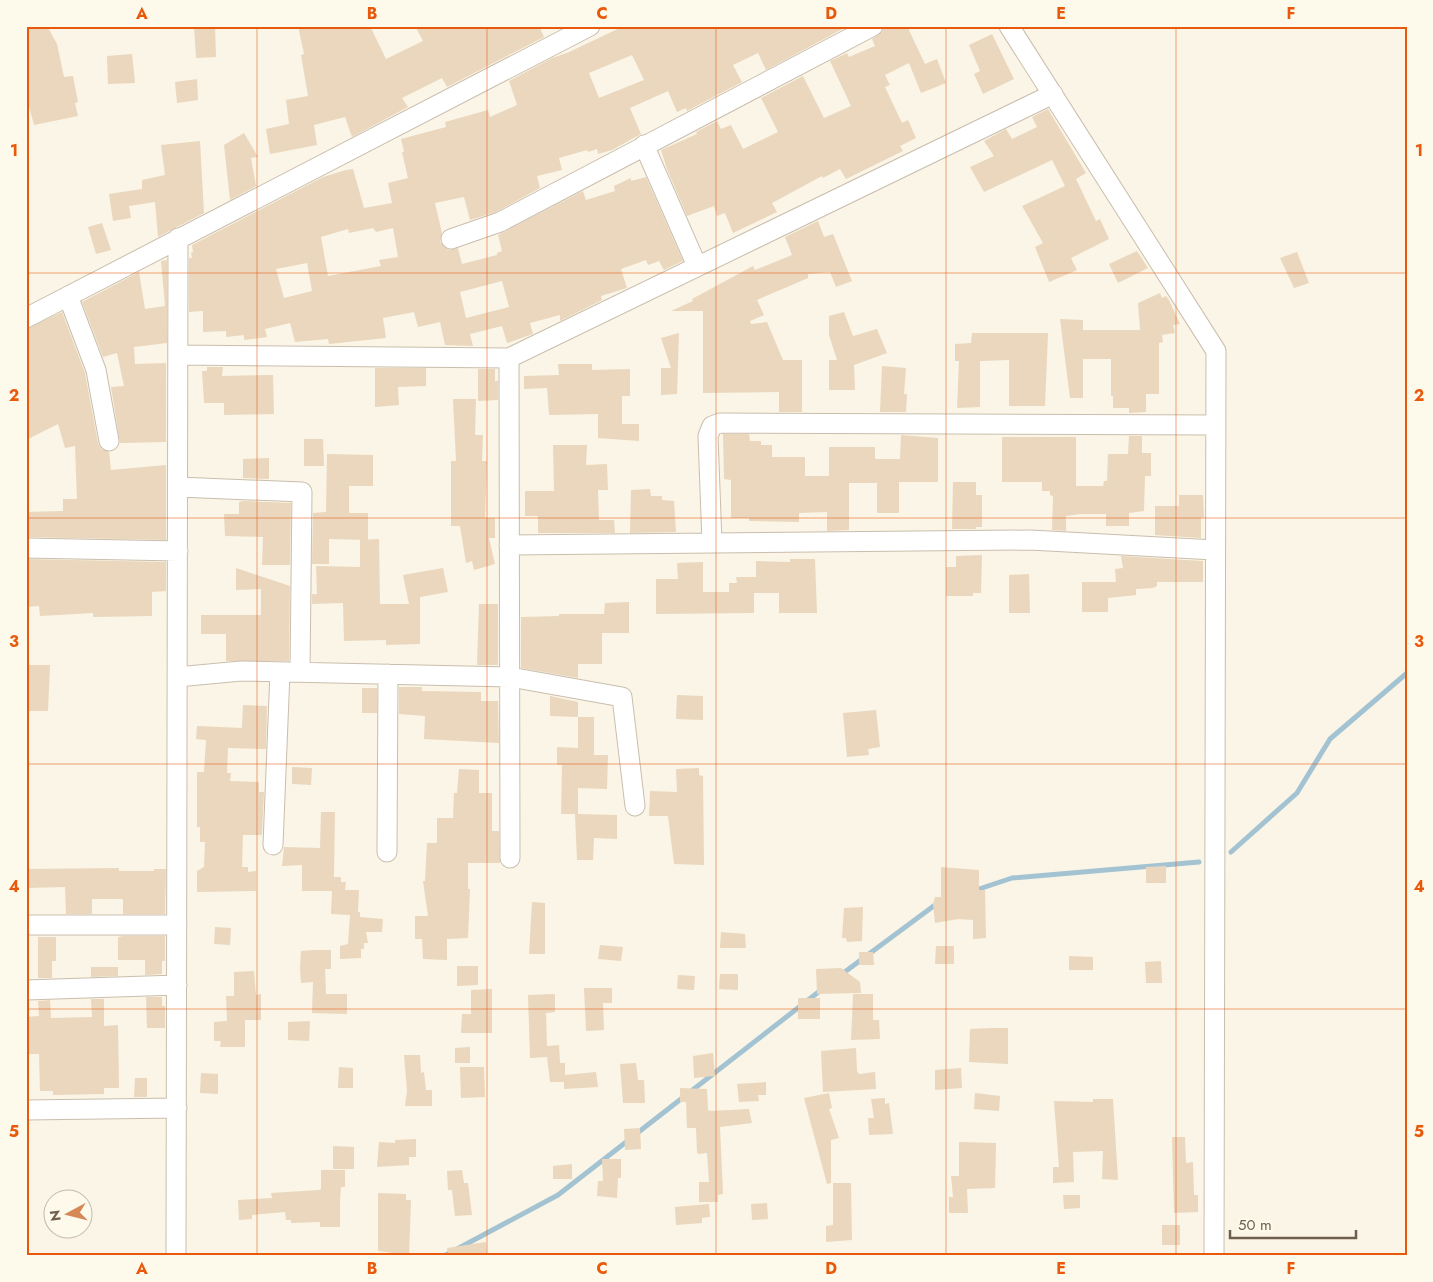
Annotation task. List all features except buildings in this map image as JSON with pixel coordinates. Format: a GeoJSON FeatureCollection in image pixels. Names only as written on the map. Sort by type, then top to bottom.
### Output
{"type":"FeatureCollection","features":[{"type":"Feature","properties":{"kind":"street"},"geometry":{"type":"LineString","coordinates":[[26,318],[590,26]]}},
{"type":"Feature","properties":{"kind":"street"},"geometry":{"type":"LineString","coordinates":[[451,239],[500,222],[873,26]]}},
{"type":"Feature","properties":{"kind":"street"},"geometry":{"type":"LineString","coordinates":[[1009,26],[1216,351],[1214,1256]]}},
{"type":"Feature","properties":{"kind":"street"},"geometry":{"type":"LineString","coordinates":[[178,356],[509,358],[1053,94]]}},
{"type":"Feature","properties":{"kind":"street"},"geometry":{"type":"LineString","coordinates":[[644,145],[697,266]]}},
{"type":"Feature","properties":{"kind":"street"},"geometry":{"type":"LineString","coordinates":[[176,1256],[178,238]]}},
{"type":"Feature","properties":{"kind":"street"},"geometry":{"type":"LineString","coordinates":[[68,296],[96,370],[109,441]]}},
{"type":"Feature","properties":{"kind":"street"},"geometry":{"type":"LineString","coordinates":[[509,358],[510,858]]}},
{"type":"Feature","properties":{"kind":"street"},"geometry":{"type":"LineString","coordinates":[[712,543],[708,436],[712,426],[720,423],[1215,425]]}},
{"type":"Feature","properties":{"kind":"street"},"geometry":{"type":"LineString","coordinates":[[178,487],[302,492],[300,672]]}},
{"type":"Feature","properties":{"kind":"street"},"geometry":{"type":"LineString","coordinates":[[509,545],[1030,540],[1215,550]]}},
{"type":"Feature","properties":{"kind":"street"},"geometry":{"type":"LineString","coordinates":[[26,548],[178,552]]}},
{"type":"Feature","properties":{"kind":"street"},"geometry":{"type":"LineString","coordinates":[[177,677],[242,671],[510,677],[622,697],[635,806]]}},
{"type":"Feature","properties":{"kind":"street"},"geometry":{"type":"LineString","coordinates":[[273,845],[280,672]]}},
{"type":"Feature","properties":{"kind":"street"},"geometry":{"type":"LineString","coordinates":[[387,852],[388,674]]}},
{"type":"Feature","properties":{"kind":"street"},"geometry":{"type":"LineString","coordinates":[[26,925],[177,925]]}},
{"type":"Feature","properties":{"kind":"street"},"geometry":{"type":"LineString","coordinates":[[26,990],[177,985]]}},
{"type":"Feature","properties":{"kind":"street"},"geometry":{"type":"LineString","coordinates":[[26,1110],[176,1108]]}},
{"type":"Feature","properties":{"kind":"waterway"},"geometry":{"type":"LineString","coordinates":[[1231,852],[1297,793],[1330,739],[1407,673]]}},
{"type":"Feature","properties":{"kind":"waterway"},"geometry":{"type":"LineString","coordinates":[[973,891],[1012,878],[1199,862]]}},
{"type":"Feature","properties":{"kind":"waterway"},"geometry":{"type":"LineString","coordinates":[[842,974],[939,902]]}},
{"type":"Feature","properties":{"kind":"waterway"},"geometry":{"type":"LineString","coordinates":[[636,1134],[821,990]]}},
{"type":"Feature","properties":{"kind":"waterway"},"geometry":{"type":"LineString","coordinates":[[444,1256],[558,1195],[630,1139]]}}]}
